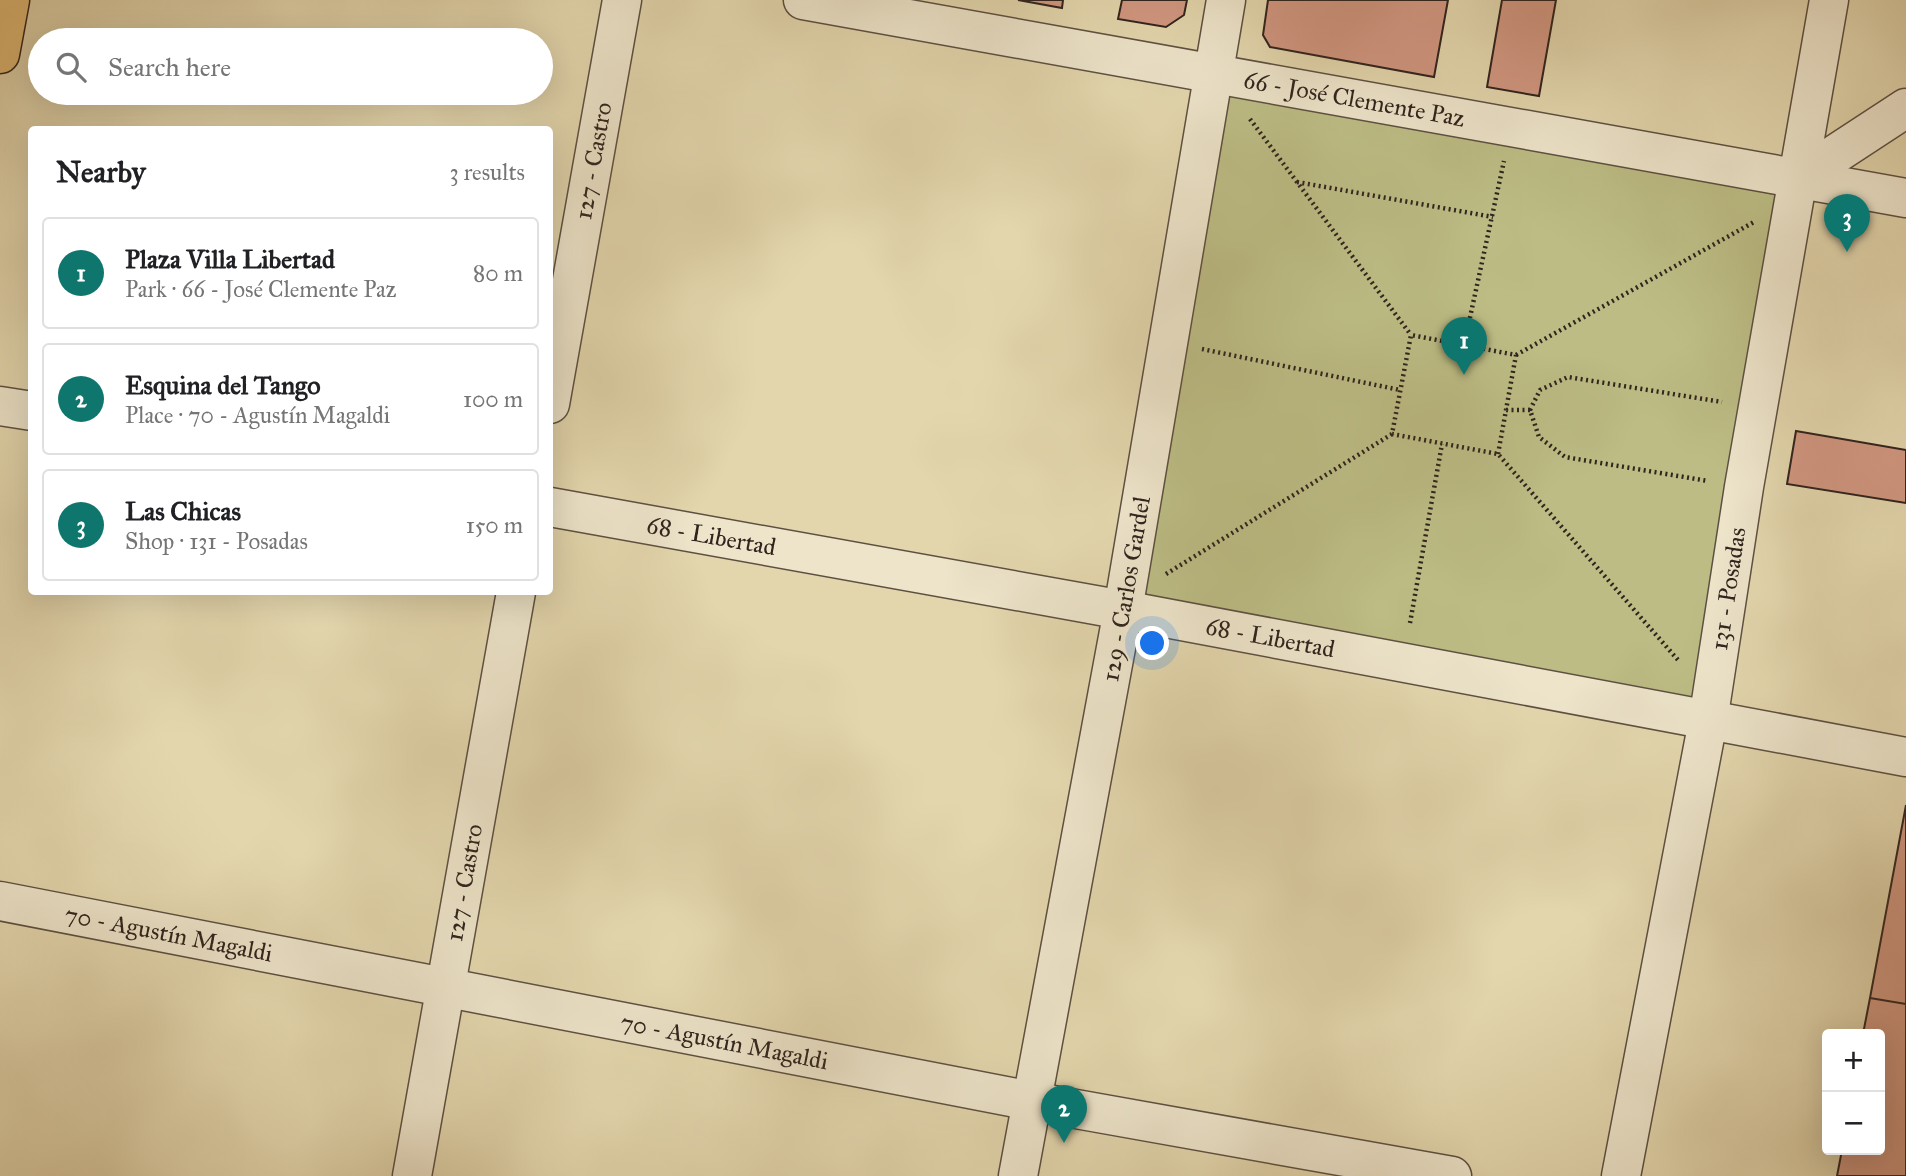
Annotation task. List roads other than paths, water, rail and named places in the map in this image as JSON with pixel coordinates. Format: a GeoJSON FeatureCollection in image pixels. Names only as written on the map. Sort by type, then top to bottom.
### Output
{"type":"FeatureCollection","features":[{"type":"Feature","properties":{"kind":"main road"},"geometry":{"type":"LineString","coordinates":[[0,54],[10,0]]}},
{"type":"Feature","properties":{"kind":"street","name":"127 - Castro"},"geometry":{"type":"LineString","coordinates":[[553,387],[622,0]]}},
{"type":"Feature","properties":{"kind":"street","name":"66 - José Clemente Paz"},"geometry":{"type":"LineString","coordinates":[[803,0],[1512,127],[1797,188],[1906,198]]}},
{"type":"Feature","properties":{"kind":"street","name":"129 - Carlos Gardel"},"geometry":{"type":"LineString","coordinates":[[1018,1176],[1123,610],[1226,0]]}},
{"type":"Feature","properties":{"kind":"street","name":"131 - Posadas"},"geometry":{"type":"LineString","coordinates":[[1621,1176],[1707,721],[1744,487],[1829,0]]}},
{"type":"Feature","properties":{"kind":"street"},"geometry":{"type":"LineString","coordinates":[[1797,188],[1906,108]]}},
{"type":"Feature","properties":{"kind":"street"},"geometry":{"type":"LineString","coordinates":[[0,406],[28,410]]}},
{"type":"Feature","properties":{"kind":"street","name":"68 - Libertad"},"geometry":{"type":"LineString","coordinates":[[553,508],[1123,610],[1906,757]]}},
{"type":"Feature","properties":{"kind":"street","name":"127 - Castro"},"geometry":{"type":"LineString","coordinates":[[412,1176],[515,595]]}},
{"type":"Feature","properties":{"kind":"street","name":"70 - Agustín Magaldi"},"geometry":{"type":"LineString","coordinates":[[0,901],[1031,1101],[1452,1176]]}},
{"type":"Feature","properties":{"kind":"place","name":"Las Chicas"},"geometry":{"type":"Point","coordinates":[1847,252]}},
{"type":"Feature","properties":{"kind":"place","name":"Plaza Villa Libertad"},"geometry":{"type":"Point","coordinates":[1464,375]}},
{"type":"Feature","properties":{"kind":"place","name":"Esquina del Tango"},"geometry":{"type":"Point","coordinates":[1064,1143]}}]}
